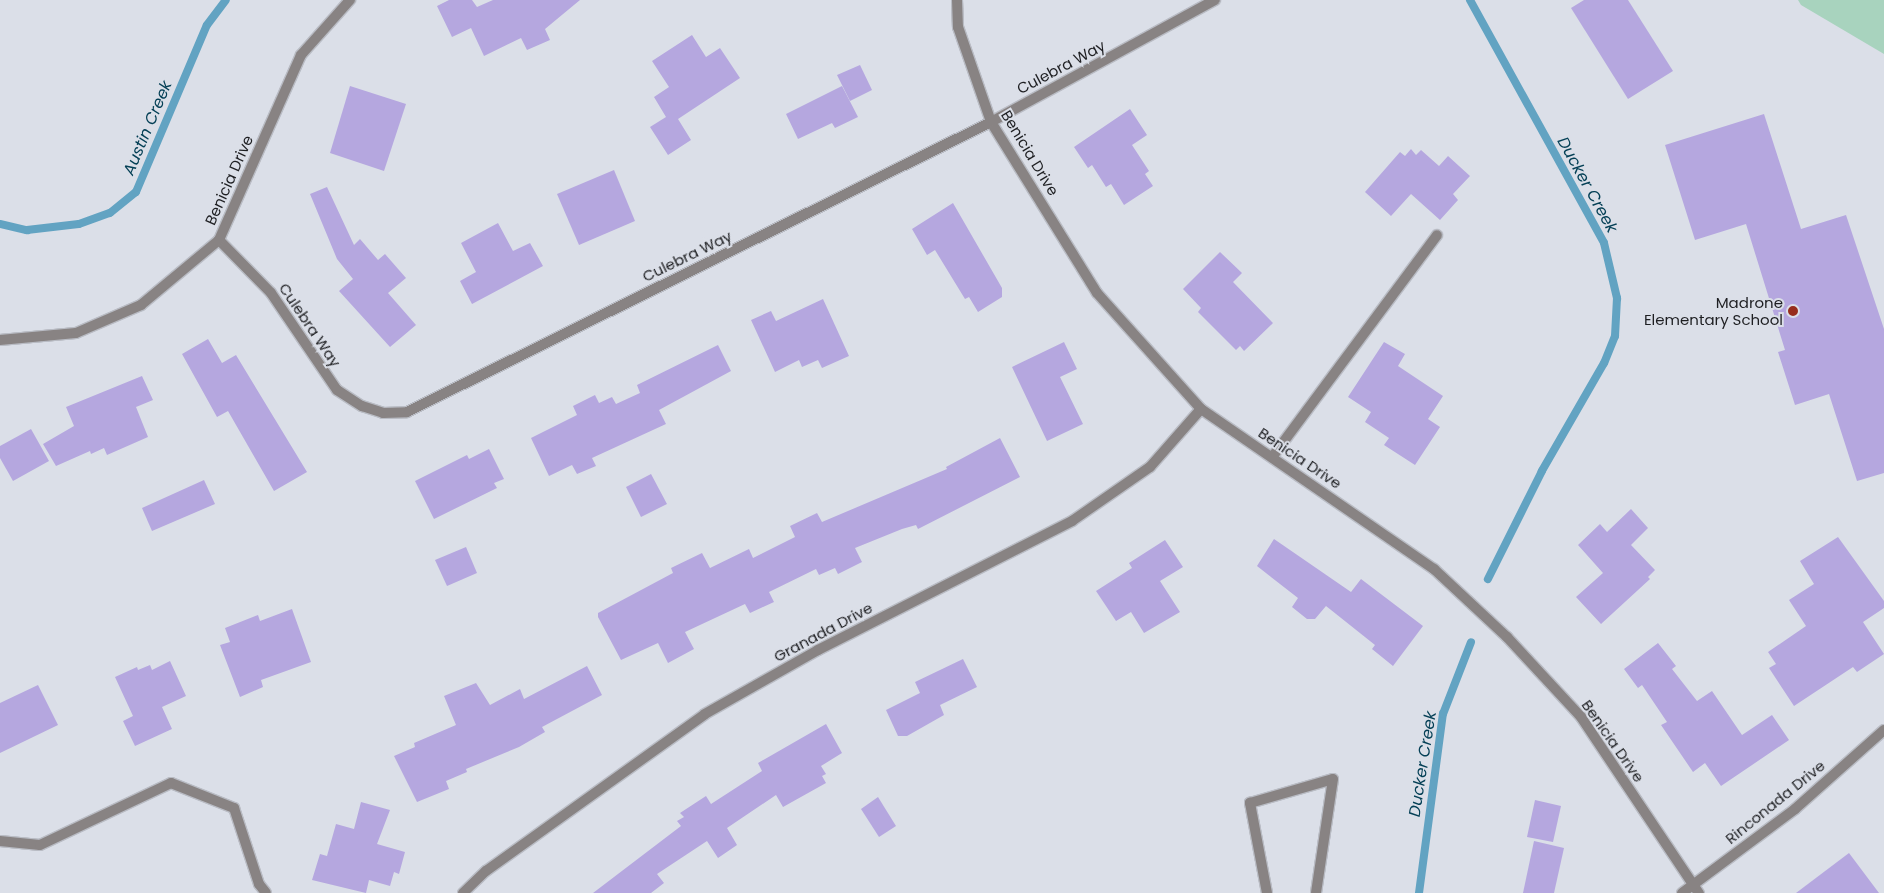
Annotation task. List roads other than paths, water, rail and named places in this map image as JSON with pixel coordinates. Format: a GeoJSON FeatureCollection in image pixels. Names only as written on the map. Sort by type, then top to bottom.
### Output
{"type":"FeatureCollection","features":[{"type":"Feature","properties":{"kind":"street","name":"Benicia Drive"},"geometry":{"type":"LineString","coordinates":[[0,340],[76,333],[141,305],[220,240],[301,55],[350,0]]}},
{"type":"Feature","properties":{"kind":"street","name":"Benicia Drive"},"geometry":{"type":"LineString","coordinates":[[957,0],[958,27],[992,122],[1097,293],[1201,409],[1273,456],[1434,569],[1507,637],[1581,717],[1696,889]]}},
{"type":"Feature","properties":{"kind":"street","name":"Culebra Way"},"geometry":{"type":"LineString","coordinates":[[220,240],[271,293],[337,390],[362,406],[383,413],[407,412],[992,122],[1215,0]]}},
{"type":"Feature","properties":{"kind":"street"},"geometry":{"type":"LineString","coordinates":[[1273,456],[1437,235]]}},
{"type":"Feature","properties":{"kind":"street","name":"Granada Drive"},"geometry":{"type":"LineString","coordinates":[[463,893],[486,871],[705,714],[818,650],[1072,521],[1150,468],[1201,409]]}},
{"type":"Feature","properties":{"kind":"street","name":"Rinconada Drive"},"geometry":{"type":"LineString","coordinates":[[1682,893],[1696,889],[1795,809],[1884,730]]}},
{"type":"Feature","properties":{"kind":"street"},"geometry":{"type":"LineString","coordinates":[[1267,893],[1250,803],[1333,779],[1316,893]]}},
{"type":"Feature","properties":{"kind":"street"},"geometry":{"type":"LineString","coordinates":[[0,841],[40,845],[171,783],[234,808],[259,884],[266,893]]}},
{"type":"Feature","properties":{"kind":"waterway","name":"Austin Creek"},"geometry":{"type":"LineString","coordinates":[[0,224],[27,230],[79,224],[110,213],[136,192],[207,25],[226,0]]}},
{"type":"Feature","properties":{"kind":"waterway","name":"Ducker Creek"},"geometry":{"type":"LineString","coordinates":[[1470,0],[1604,243],[1617,298],[1615,336],[1604,363],[1542,471],[1488,579]]}},
{"type":"Feature","properties":{"kind":"waterway","name":"Ducker Creek"},"geometry":{"type":"LineString","coordinates":[[1419,893],[1443,714],[1471,642]]}},
{"type":"Feature","properties":{"kind":"place","name":"Madrone Elementary School"},"geometry":{"type":"Point","coordinates":[1793,311]}}]}
